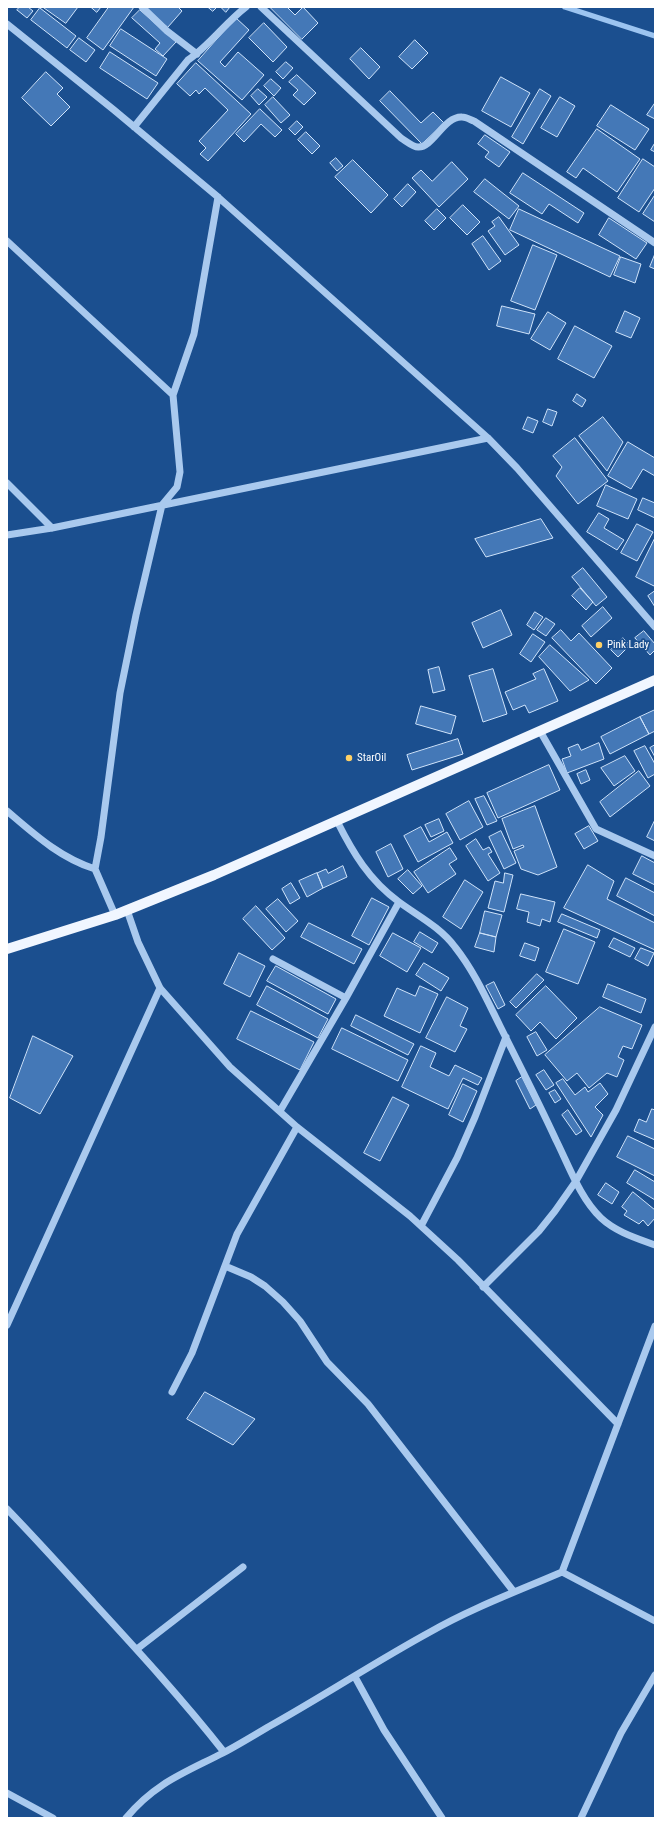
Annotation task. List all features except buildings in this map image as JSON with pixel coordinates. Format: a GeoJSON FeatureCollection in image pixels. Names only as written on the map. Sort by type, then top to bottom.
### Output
{"type":"FeatureCollection","features":[{"type":"Feature","properties":{"kind":"main road"},"geometry":{"type":"LineString","coordinates":[[7,949],[115,915],[214,875],[655,680]]}},
{"type":"Feature","properties":{"kind":"street"},"geometry":{"type":"LineString","coordinates":[[142,7],[167,31],[197,54]]}},
{"type":"Feature","properties":{"kind":"street"},"geometry":{"type":"LineString","coordinates":[[134,127],[188,60],[197,54],[233,17],[246,7]]}},
{"type":"Feature","properties":{"kind":"street"},"geometry":{"type":"LineString","coordinates":[[261,7],[402,138],[411,144],[418,147],[426,145],[450,121],[461,117],[474,121],[655,243]]}},
{"type":"Feature","properties":{"kind":"street"},"geometry":{"type":"LineString","coordinates":[[7,24],[218,197],[488,438],[517,468],[655,627]]}},
{"type":"Feature","properties":{"kind":"street"},"geometry":{"type":"LineString","coordinates":[[115,915],[95,869],[101,837],[122,683],[136,616],[162,505],[177,487],[180,472],[173,395],[194,334],[218,197]]}},
{"type":"Feature","properties":{"kind":"street"},"geometry":{"type":"LineString","coordinates":[[7,241],[173,395]]}},
{"type":"Feature","properties":{"kind":"street"},"geometry":{"type":"LineString","coordinates":[[7,535],[52,528],[488,438]]}},
{"type":"Feature","properties":{"kind":"street"},"geometry":{"type":"LineString","coordinates":[[7,484],[52,528]]}},
{"type":"Feature","properties":{"kind":"street"},"geometry":{"type":"LineString","coordinates":[[540,731],[596,830],[655,856]]}},
{"type":"Feature","properties":{"kind":"street"},"geometry":{"type":"LineString","coordinates":[[7,811],[32,833],[59,853],[77,863],[95,869]]}},
{"type":"Feature","properties":{"kind":"street"},"geometry":{"type":"LineString","coordinates":[[336,821],[352,853],[369,874],[399,902],[439,929],[455,946],[474,974],[576,1181],[589,1203],[600,1217],[612,1228],[655,1245]]}},
{"type":"Feature","properties":{"kind":"street"},"geometry":{"type":"LineString","coordinates":[[280,1111],[346,998],[399,902]]}},
{"type":"Feature","properties":{"kind":"street"},"geometry":{"type":"LineString","coordinates":[[127,910],[138,942],[160,988],[230,1067],[297,1127],[421,1226],[458,1260],[618,1424]]}},
{"type":"Feature","properties":{"kind":"street"},"geometry":{"type":"LineString","coordinates":[[272,959],[346,998]]}},
{"type":"Feature","properties":{"kind":"street"},"geometry":{"type":"LineString","coordinates":[[7,1325],[160,988]]}},
{"type":"Feature","properties":{"kind":"street"},"geometry":{"type":"LineString","coordinates":[[483,1287],[539,1230],[555,1211],[576,1181],[616,1110],[655,1027]]}},
{"type":"Feature","properties":{"kind":"street"},"geometry":{"type":"LineString","coordinates":[[421,1226],[457,1158],[506,1037]]}},
{"type":"Feature","properties":{"kind":"street"},"geometry":{"type":"LineString","coordinates":[[172,1392],[195,1346],[240,1228],[297,1127]]}},
{"type":"Feature","properties":{"kind":"street"},"geometry":{"type":"LineString","coordinates":[[225,1266],[251,1277],[265,1286],[283,1302],[300,1321],[327,1362],[368,1404],[514,1592]]}},
{"type":"Feature","properties":{"kind":"street"},"geometry":{"type":"LineString","coordinates":[[126,1818],[138,1803],[158,1787],[178,1774],[224,1752],[430,1631],[482,1606],[562,1572],[655,1326]]}},
{"type":"Feature","properties":{"kind":"street"},"geometry":{"type":"LineString","coordinates":[[7,1509],[47,1549],[137,1649],[190,1709],[224,1752]]}},
{"type":"Feature","properties":{"kind":"street"},"geometry":{"type":"LineString","coordinates":[[137,1649],[243,1567]]}},
{"type":"Feature","properties":{"kind":"street"},"geometry":{"type":"LineString","coordinates":[[562,1572],[655,1621]]}},
{"type":"Feature","properties":{"kind":"street"},"geometry":{"type":"LineString","coordinates":[[581,1818],[621,1733],[655,1675]]}},
{"type":"Feature","properties":{"kind":"street"},"geometry":{"type":"LineString","coordinates":[[355,1676],[384,1730],[442,1818]]}},
{"type":"Feature","properties":{"kind":"street"},"geometry":{"type":"LineString","coordinates":[[7,1793],[53,1818]]}},
{"type":"Feature","properties":{"kind":"waterway"},"geometry":{"type":"LineString","coordinates":[[565,7],[655,36]]}},
{"type":"Feature","properties":{"kind":"place","name":"Pink Lady"},"geometry":{"type":"Point","coordinates":[599,645]}},
{"type":"Feature","properties":{"kind":"place","name":"StarOil"},"geometry":{"type":"Point","coordinates":[349,758]}}]}
